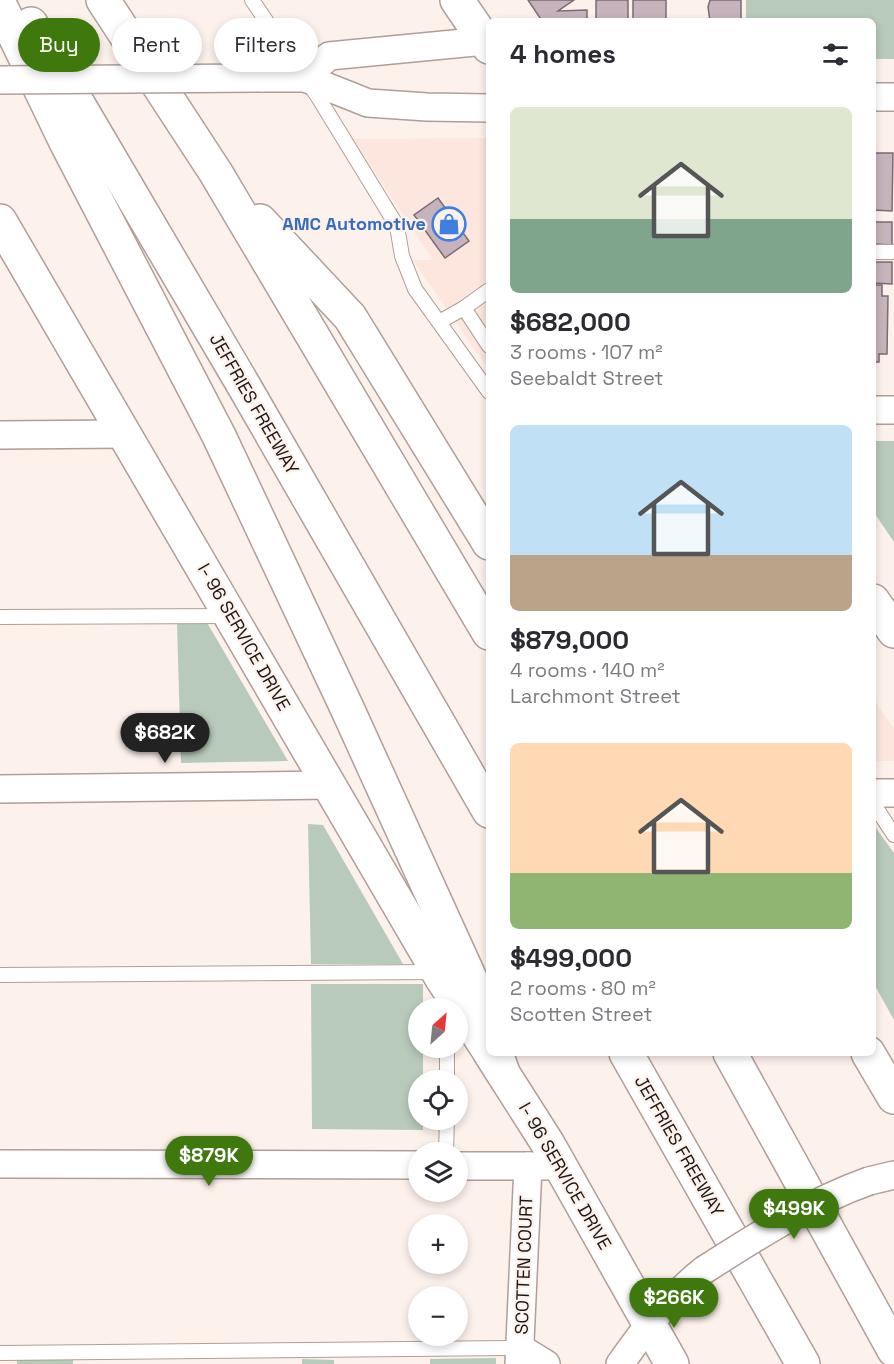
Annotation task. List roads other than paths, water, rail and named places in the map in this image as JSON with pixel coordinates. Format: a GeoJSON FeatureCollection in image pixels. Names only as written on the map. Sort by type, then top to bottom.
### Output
{"type":"FeatureCollection","features":[{"type":"Feature","properties":{"kind":"main road","name":"JEFFRIES FREEWAY"},"geometry":{"type":"LineString","coordinates":[[15,0],[244,386],[486,806]]}},
{"type":"Feature","properties":{"kind":"main road"},"geometry":{"type":"LineString","coordinates":[[103,0],[216,173],[486,628]]}},
{"type":"Feature","properties":{"kind":"main road"},"geometry":{"type":"LineString","coordinates":[[458,0],[486,42]]}},
{"type":"Feature","properties":{"kind":"main road"},"geometry":{"type":"LineString","coordinates":[[0,5],[67,144],[219,436],[347,708],[469,976],[486,1024]]}},
{"type":"Feature","properties":{"kind":"main road"},"geometry":{"type":"LineString","coordinates":[[216,173],[350,317],[486,538]]}},
{"type":"Feature","properties":{"kind":"main road","name":"I- 96 SERVICE DRIVE"},"geometry":{"type":"LineString","coordinates":[[0,221],[16,258],[125,434],[331,784],[444,989],[486,1046]]}},
{"type":"Feature","properties":{"kind":"main road"},"geometry":{"type":"LineString","coordinates":[[876,605],[894,631]]}},
{"type":"Feature","properties":{"kind":"main road","name":"JEFFRIES FREEWAY"},"geometry":{"type":"LineString","coordinates":[[628,1056],[803,1364]]}},
{"type":"Feature","properties":{"kind":"main road"},"geometry":{"type":"LineString","coordinates":[[732,1056],[894,1350]]}},
{"type":"Feature","properties":{"kind":"main road"},"geometry":{"type":"LineString","coordinates":[[870,1056],[894,1097]]}},
{"type":"Feature","properties":{"kind":"main road","name":"I- 96 SERVICE DRIVE"},"geometry":{"type":"LineString","coordinates":[[495,1058],[561,1166],[672,1364]]}},
{"type":"Feature","properties":{"kind":"street"},"geometry":{"type":"LineString","coordinates":[[305,78],[328,56],[486,44]]}},
{"type":"Feature","properties":{"kind":"street"},"geometry":{"type":"LineString","coordinates":[[0,80],[305,78],[368,103],[427,108],[486,108]]}},
{"type":"Feature","properties":{"kind":"street"},"geometry":{"type":"LineString","coordinates":[[876,97],[894,97]]}},
{"type":"Feature","properties":{"kind":"street"},"geometry":{"type":"LineString","coordinates":[[876,410],[894,410]]}},
{"type":"Feature","properties":{"kind":"street"},"geometry":{"type":"LineString","coordinates":[[0,435],[125,434]]}},
{"type":"Feature","properties":{"kind":"street"},"geometry":{"type":"LineString","coordinates":[[0,789],[331,784]]}},
{"type":"Feature","properties":{"kind":"street"},"geometry":{"type":"LineString","coordinates":[[876,793],[894,793]]}},
{"type":"Feature","properties":{"kind":"street"},"geometry":{"type":"LineString","coordinates":[[0,1164],[408,1165]]}},
{"type":"Feature","properties":{"kind":"street"},"geometry":{"type":"LineString","coordinates":[[468,1166],[561,1166]]}},
{"type":"Feature","properties":{"kind":"street","name":"SCOTTEN COURT"},"geometry":{"type":"LineString","coordinates":[[520,1356],[528,1166]]}},
{"type":"Feature","properties":{"kind":"street"},"geometry":{"type":"LineString","coordinates":[[620,1364],[649,1323],[680,1290],[704,1270],[770,1227],[845,1189],[882,1178]]}},
{"type":"Feature","properties":{"kind":"street"},"geometry":{"type":"LineString","coordinates":[[520,1356],[546,1364]]}},
{"type":"Feature","properties":{"kind":"lane"},"geometry":{"type":"LineString","coordinates":[[252,0],[305,78],[397,226],[402,256],[415,289],[486,388]]}},
{"type":"Feature","properties":{"kind":"lane"},"geometry":{"type":"LineString","coordinates":[[876,252],[894,252]]}},
{"type":"Feature","properties":{"kind":"lane"},"geometry":{"type":"LineString","coordinates":[[439,322],[486,292]]}},
{"type":"Feature","properties":{"kind":"lane"},"geometry":{"type":"LineString","coordinates":[[464,308],[483,324]]}},
{"type":"Feature","properties":{"kind":"lane"},"geometry":{"type":"LineString","coordinates":[[0,617],[232,616]]}},
{"type":"Feature","properties":{"kind":"lane"},"geometry":{"type":"LineString","coordinates":[[876,808],[894,835]]}},
{"type":"Feature","properties":{"kind":"lane"},"geometry":{"type":"LineString","coordinates":[[0,975],[444,989]]}},
{"type":"Feature","properties":{"kind":"lane"},"geometry":{"type":"LineString","coordinates":[[0,1353],[520,1356]]}},
{"type":"Feature","properties":{"kind":"place","name":"AMC Automotive"},"geometry":{"type":"Point","coordinates":[449,224]}}]}
